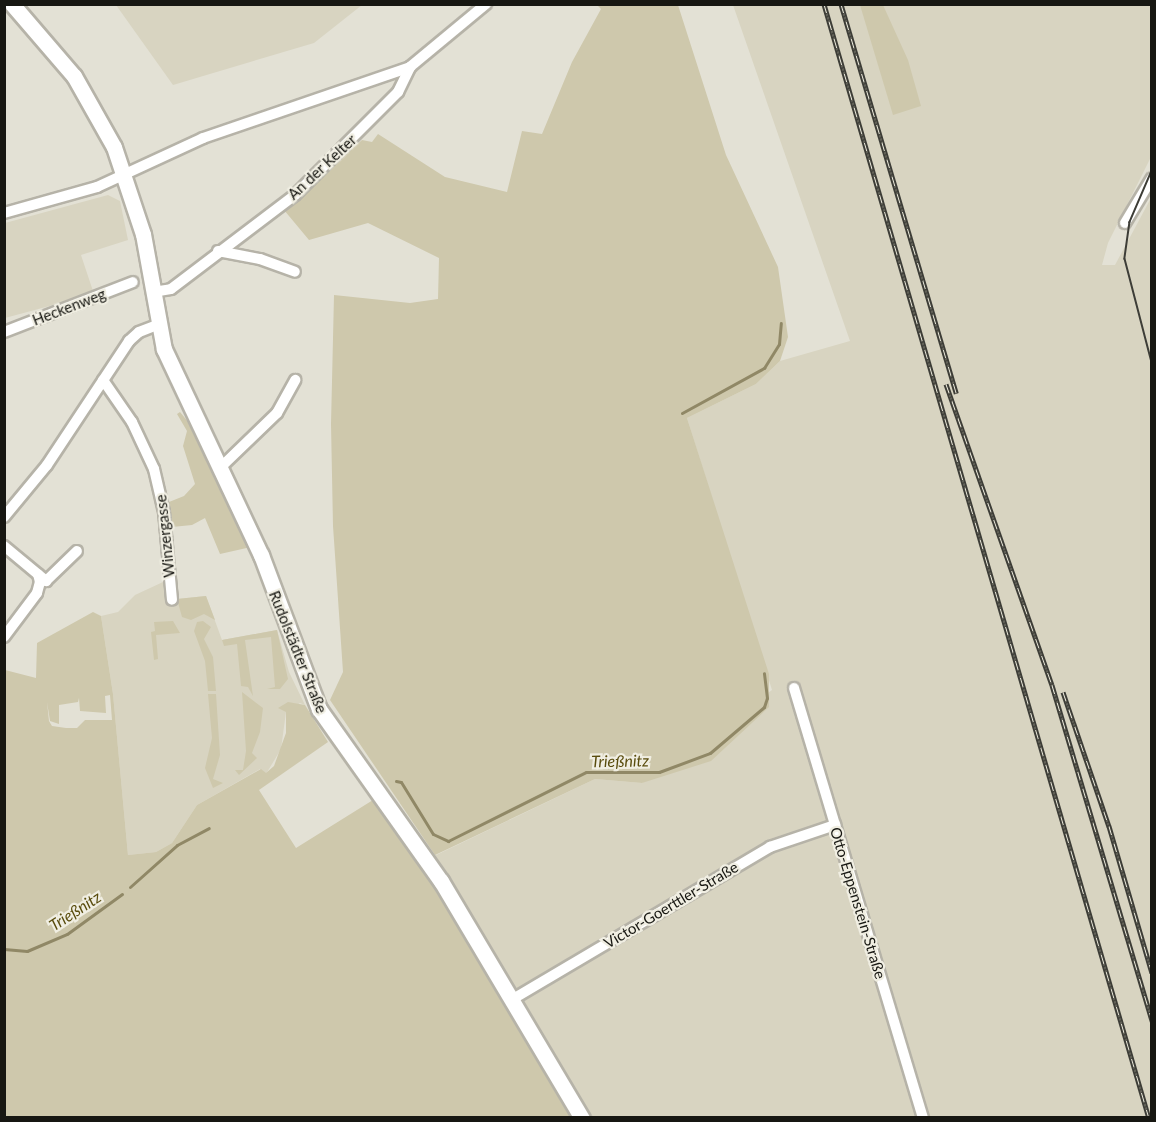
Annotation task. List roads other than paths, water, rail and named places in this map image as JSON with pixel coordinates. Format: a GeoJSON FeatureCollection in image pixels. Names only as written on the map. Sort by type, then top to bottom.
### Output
{"type":"FeatureCollection","features":[{"type":"Feature","properties":{"kind":"street","name":"Rudolstädter Straße"},"geometry":{"type":"LineString","coordinates":[[12,4],[62,61],[103,121],[124,174],[143,234],[157,325],[167,356],[261,555],[319,709],[441,881],[582,1118]]}},
{"type":"Feature","properties":{"kind":"street"},"geometry":{"type":"LineString","coordinates":[[4,213],[97,187],[245,122],[410,67],[486,4]]}},
{"type":"Feature","properties":{"kind":"street","name":"An der Kelter"},"geometry":{"type":"LineString","coordinates":[[153,292],[171,289],[218,251],[295,195],[398,92],[410,67]]}},
{"type":"Feature","properties":{"kind":"street"},"geometry":{"type":"LineString","coordinates":[[1125,224],[1152,178]]}},
{"type":"Feature","properties":{"kind":"street"},"geometry":{"type":"LineString","coordinates":[[218,251],[260,259],[295,272]]}},
{"type":"Feature","properties":{"kind":"street","name":"Heckenweg"},"geometry":{"type":"LineString","coordinates":[[4,332],[134,282]]}},
{"type":"Feature","properties":{"kind":"street"},"geometry":{"type":"LineString","coordinates":[[4,517],[47,465],[103,380],[139,332],[157,325]]}},
{"type":"Feature","properties":{"kind":"street","name":"Winzergasse"},"geometry":{"type":"LineString","coordinates":[[103,380],[132,422],[154,468],[164,512],[172,600]]}},
{"type":"Feature","properties":{"kind":"street"},"geometry":{"type":"LineString","coordinates":[[221,467],[277,413],[296,380]]}},
{"type":"Feature","properties":{"kind":"street"},"geometry":{"type":"LineString","coordinates":[[4,546],[46,581],[77,551]]}},
{"type":"Feature","properties":{"kind":"street"},"geometry":{"type":"LineString","coordinates":[[4,637],[37,593],[40,584],[37,574]]}},
{"type":"Feature","properties":{"kind":"street","name":"Otto-Eppenstein-Straße"},"geometry":{"type":"LineString","coordinates":[[794,688],[923,1118]]}},
{"type":"Feature","properties":{"kind":"street","name":"Victor-Goerttler-Straße"},"geometry":{"type":"LineString","coordinates":[[513,999],[770,847],[835,825]]}},
{"type":"Feature","properties":{"kind":"waterway","name":"Trießnitz"},"geometry":{"type":"LineString","coordinates":[[682,413],[764,368],[779,344],[781,323]]}},
{"type":"Feature","properties":{"kind":"waterway","name":"Trießnitz"},"geometry":{"type":"LineString","coordinates":[[396,781],[401,782],[433,834],[448,841],[586,772],[659,772],[710,753],[764,707],[767,698],[764,673]]}},
{"type":"Feature","properties":{"kind":"waterway","name":"Trießnitz"},"geometry":{"type":"LineString","coordinates":[[130,887],[177,845],[209,828]]}},
{"type":"Feature","properties":{"kind":"waterway","name":"Trießnitz"},"geometry":{"type":"LineString","coordinates":[[4,949],[27,951],[67,934],[122,894]]}},
{"type":"Feature","properties":{"kind":"tram line"},"geometry":{"type":"LineString","coordinates":[[1152,171],[1130,222],[1125,259],[1152,363]]}},
{"type":"Feature","properties":{"kind":"railway"},"geometry":{"type":"LineString","coordinates":[[824,4],[1149,1118]]}},
{"type":"Feature","properties":{"kind":"railway"},"geometry":{"type":"LineString","coordinates":[[841,4],[956,393]]}},
{"type":"Feature","properties":{"kind":"railway"},"geometry":{"type":"LineString","coordinates":[[946,384],[1052,685],[1152,1021]]}},
{"type":"Feature","properties":{"kind":"railway"},"geometry":{"type":"LineString","coordinates":[[1063,692],[1109,826],[1152,973]]}}]}
